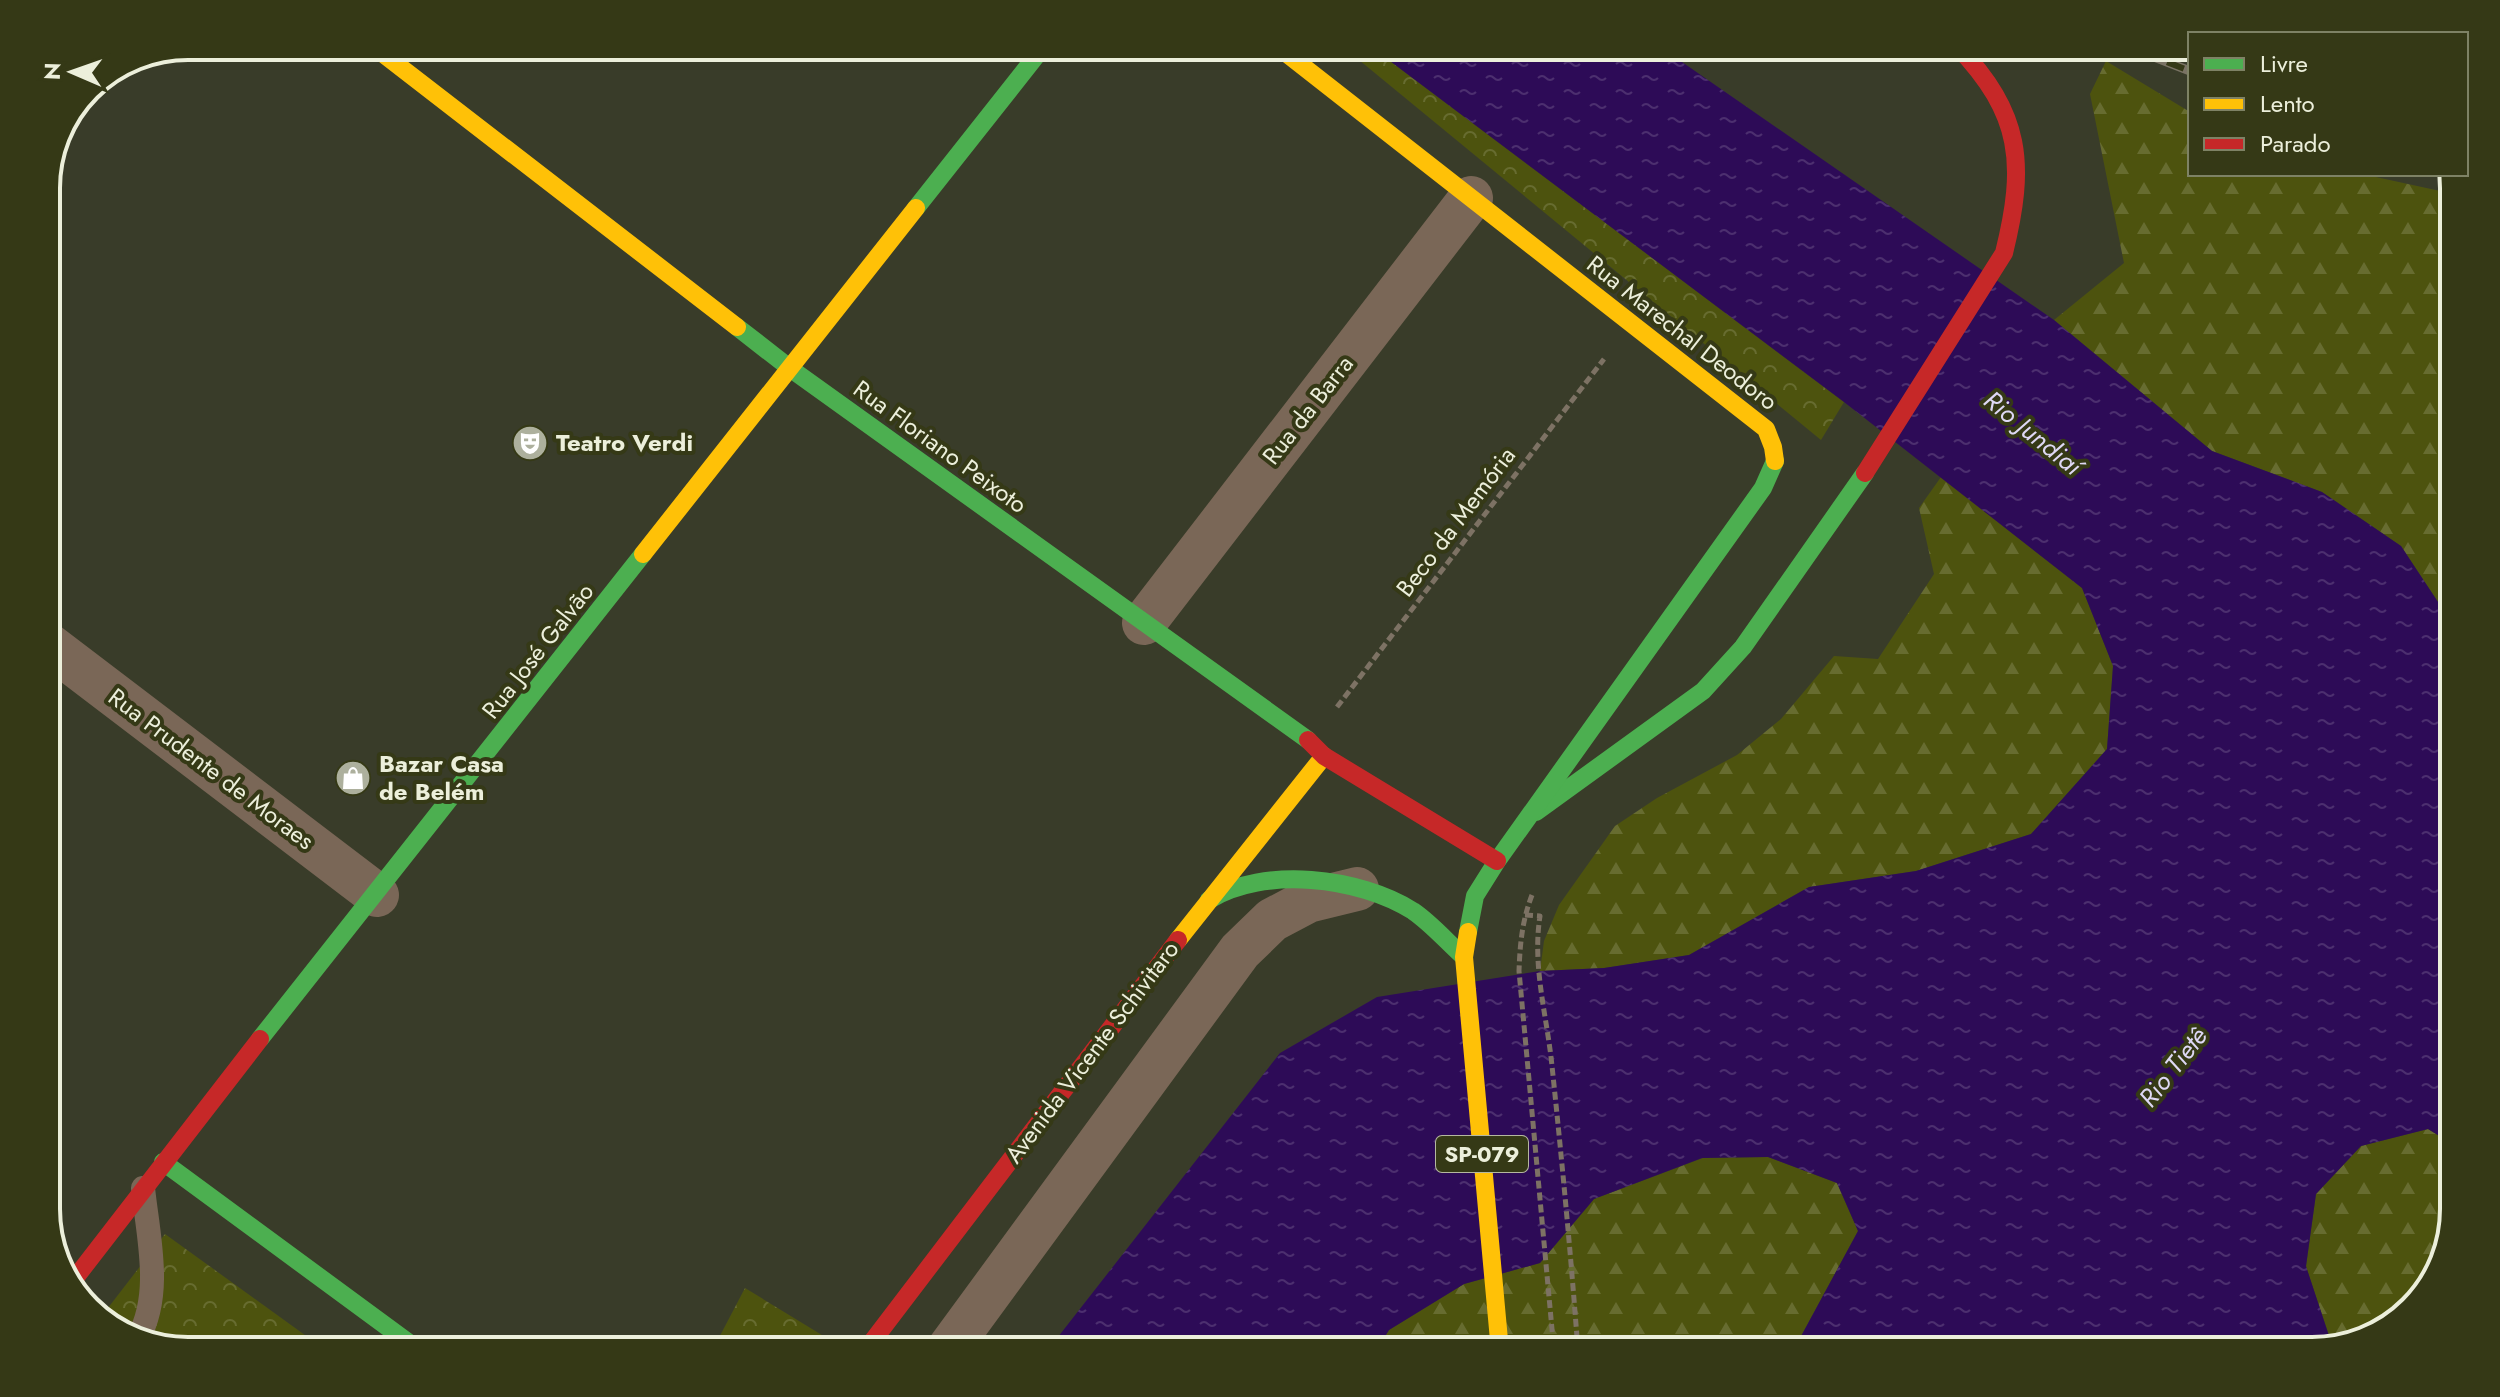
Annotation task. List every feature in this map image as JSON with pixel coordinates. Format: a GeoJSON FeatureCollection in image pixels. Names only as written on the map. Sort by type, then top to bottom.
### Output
{"type":"FeatureCollection","features":[{"type":"Feature","properties":{"kind":"main road","name":"Rua Floriano Peixoto"},"geometry":{"type":"LineString","coordinates":[[391,60],[791,369],[1310,742],[1324,756],[1497,861]]}},
{"type":"Feature","properties":{"kind":"main road","name":"Rua José Galvão"},"geometry":{"type":"LineString","coordinates":[[78,1274],[163,1162],[377,895],[1033,60]]}},
{"type":"Feature","properties":{"kind":"main road","name":"Rua Marechal Deodoro"},"geometry":{"type":"LineString","coordinates":[[1295,60],[1766,429],[1777,454],[1763,488],[1475,896],[1464,957]]}},
{"type":"Feature","properties":{"kind":"main road","name":"Rua Marechal Deodoro"},"geometry":{"type":"LineString","coordinates":[[1531,816],[1703,691],[1743,647],[1872,463],[2004,253],[2014,219],[2017,153],[2005,108],[1981,68],[1972,60]]}},
{"type":"Feature","properties":{"kind":"main road","name":"Avenida Vicente Schivitaro"},"geometry":{"type":"LineString","coordinates":[[876,1337],[1209,900],[1324,756]]}},
{"type":"Feature","properties":{"kind":"main road"},"geometry":{"type":"LineString","coordinates":[[1209,900],[1237,885],[1277,880],[1318,881],[1357,889],[1386,896],[1412,910],[1464,957]]}},
{"type":"Feature","properties":{"kind":"main road","name":"SP-079"},"geometry":{"type":"LineString","coordinates":[[1464,957],[1499,1337]]}},
{"type":"Feature","properties":{"kind":"main road"},"geometry":{"type":"LineString","coordinates":[[163,1162],[401,1337]]}},
{"type":"Feature","properties":{"kind":"street","name":"Rua da Barra"},"geometry":{"type":"LineString","coordinates":[[1144,623],[1471,198]]}},
{"type":"Feature","properties":{"kind":"street","name":"Rua Prudente de Moraes"},"geometry":{"type":"LineString","coordinates":[[60,654],[377,895]]}},
{"type":"Feature","properties":{"kind":"street"},"geometry":{"type":"LineString","coordinates":[[957,1337],[1240,951],[1272,920],[1308,901],[1357,889]]}},
{"type":"Feature","properties":{"kind":"lane"},"geometry":{"type":"LineString","coordinates":[[142,1328],[149,1307],[152,1277],[143,1188]]}},
{"type":"Feature","properties":{"kind":"path","name":"Beco da Memória"},"geometry":{"type":"LineString","coordinates":[[1310,742],[1631,323]]}},
{"type":"Feature","properties":{"kind":"path"},"geometry":{"type":"LineString","coordinates":[[1537,940],[1566,1197],[1577,1337]]}},
{"type":"Feature","properties":{"kind":"path"},"geometry":{"type":"LineString","coordinates":[[1520,941],[1519,971],[1553,1337]]}},
{"type":"Feature","properties":{"kind":"green space"},"geometry":{"type":"Polygon","coordinates":[[[1359,60],[1389,60],[1844,402],[1821,440],[1359,60]]]}},
{"type":"Feature","properties":{"kind":"green space"},"geometry":{"type":"Polygon","coordinates":[[[2106,61],[2188,111],[2188,176],[2371,176],[2440,191],[2440,605],[2401,546],[2322,492],[2212,451],[2054,320],[2124,263],[2090,94],[2106,61]]]}},
{"type":"Feature","properties":{"kind":"green space"},"geometry":{"type":"Polygon","coordinates":[[[1941,477],[2082,588],[2113,666],[2107,749],[2031,834],[1916,871],[1809,887],[1689,955],[1604,968],[1540,971],[1544,941],[1559,905],[1615,826],[1657,798],[1737,755],[1781,719],[1834,656],[1878,659],[1934,574],[1919,508],[1941,477]]]}},
{"type":"Feature","properties":{"kind":"green space"},"geometry":{"type":"Polygon","coordinates":[[[2428,1129],[2440,1136],[2439,1226],[2423,1273],[2403,1300],[2376,1320],[2329,1336],[2306,1267],[2316,1194],[2361,1146],[2428,1129]]]}},
{"type":"Feature","properties":{"kind":"green space"},"geometry":{"type":"Polygon","coordinates":[[[1768,1157],[1837,1183],[1858,1231],[1801,1337],[1385,1337],[1389,1330],[1464,1284],[1540,1263],[1594,1199],[1703,1158],[1768,1157]]]}},
{"type":"Feature","properties":{"kind":"green space"},"geometry":{"type":"Polygon","coordinates":[[[165,1234],[308,1337],[171,1336],[139,1327],[108,1308],[165,1234]]]}},
{"type":"Feature","properties":{"kind":"green space"},"geometry":{"type":"Polygon","coordinates":[[[745,1288],[825,1337],[719,1337],[745,1288]]]}},
{"type":"Feature","properties":{"kind":"water"},"geometry":{"type":"Polygon","coordinates":[[[1389,60],[1679,60],[2054,320],[2212,451],[2322,492],[2401,546],[2440,605],[2440,1136],[2428,1129],[2361,1146],[2316,1194],[2306,1266],[2329,1336],[1801,1337],[1858,1231],[1837,1183],[1768,1157],[1702,1158],[1594,1199],[1540,1263],[1464,1284],[1389,1330],[1385,1337],[1058,1337],[1280,1053],[1377,997],[1540,971],[1604,968],[1689,955],[1809,887],[1916,871],[2031,834],[2107,749],[2113,666],[2082,588],[1844,402],[1389,60]]]}},
{"type":"Feature","properties":{"kind":"railway"},"geometry":{"type":"LineString","coordinates":[[2162,60],[2188,70]]}},
{"type":"Feature","properties":{"kind":"traffic: fast"},"geometry":{"type":"LineString","coordinates":[[916,208],[1033,60]]}},
{"type":"Feature","properties":{"kind":"traffic: fast"},"geometry":{"type":"LineString","coordinates":[[737,327],[1308,740]]}},
{"type":"Feature","properties":{"kind":"traffic: fast"},"geometry":{"type":"LineString","coordinates":[[1468,932],[1475,896],[1497,861],[1763,488],[1775,461]]}},
{"type":"Feature","properties":{"kind":"traffic: fast"},"geometry":{"type":"LineString","coordinates":[[1536,812],[1703,691],[1743,647],[1865,473]]}},
{"type":"Feature","properties":{"kind":"traffic: fast"},"geometry":{"type":"LineString","coordinates":[[260,1039],[643,554]]}},
{"type":"Feature","properties":{"kind":"traffic: fast"},"geometry":{"type":"LineString","coordinates":[[1209,900],[1231,889],[1283,880],[1311,880],[1366,890],[1413,911],[1464,957]]}},
{"type":"Feature","properties":{"kind":"traffic: fast"},"geometry":{"type":"LineString","coordinates":[[163,1162],[401,1337]]}},
{"type":"Feature","properties":{"kind":"traffic: slow"},"geometry":{"type":"LineString","coordinates":[[391,60],[737,327]]}},
{"type":"Feature","properties":{"kind":"traffic: slow"},"geometry":{"type":"LineString","coordinates":[[1295,60],[1766,429],[1775,461]]}},
{"type":"Feature","properties":{"kind":"traffic: slow"},"geometry":{"type":"LineString","coordinates":[[643,554],[916,208]]}},
{"type":"Feature","properties":{"kind":"traffic: slow"},"geometry":{"type":"LineString","coordinates":[[1178,940],[1324,756]]}},
{"type":"Feature","properties":{"kind":"traffic: slow"},"geometry":{"type":"LineString","coordinates":[[1468,932],[1464,957],[1499,1337]]}},
{"type":"Feature","properties":{"kind":"traffic: jam"},"geometry":{"type":"LineString","coordinates":[[1865,473],[2004,253],[2015,193],[2013,142],[1995,95],[1969,60]]}},
{"type":"Feature","properties":{"kind":"traffic: jam"},"geometry":{"type":"LineString","coordinates":[[1308,740],[1324,756],[1497,861]]}},
{"type":"Feature","properties":{"kind":"traffic: jam"},"geometry":{"type":"LineString","coordinates":[[876,1337],[1178,940]]}},
{"type":"Feature","properties":{"kind":"traffic: jam"},"geometry":{"type":"LineString","coordinates":[[78,1274],[260,1039]]}},
{"type":"Feature","properties":{"kind":"place","name":"Teatro Verdi"},"geometry":{"type":"Point","coordinates":[530,443]}},
{"type":"Feature","properties":{"kind":"place","name":"Bazar Casa de Belém"},"geometry":{"type":"Point","coordinates":[353,778]}},
{"type":"Feature","properties":{"kind":"water label","name":"Rio Jundiaí"},"geometry":{"type":"Point","coordinates":[2033,433]}},
{"type":"Feature","properties":{"kind":"water label","name":"Rio Tietê"},"geometry":{"type":"Point","coordinates":[2173,1067]}}]}
